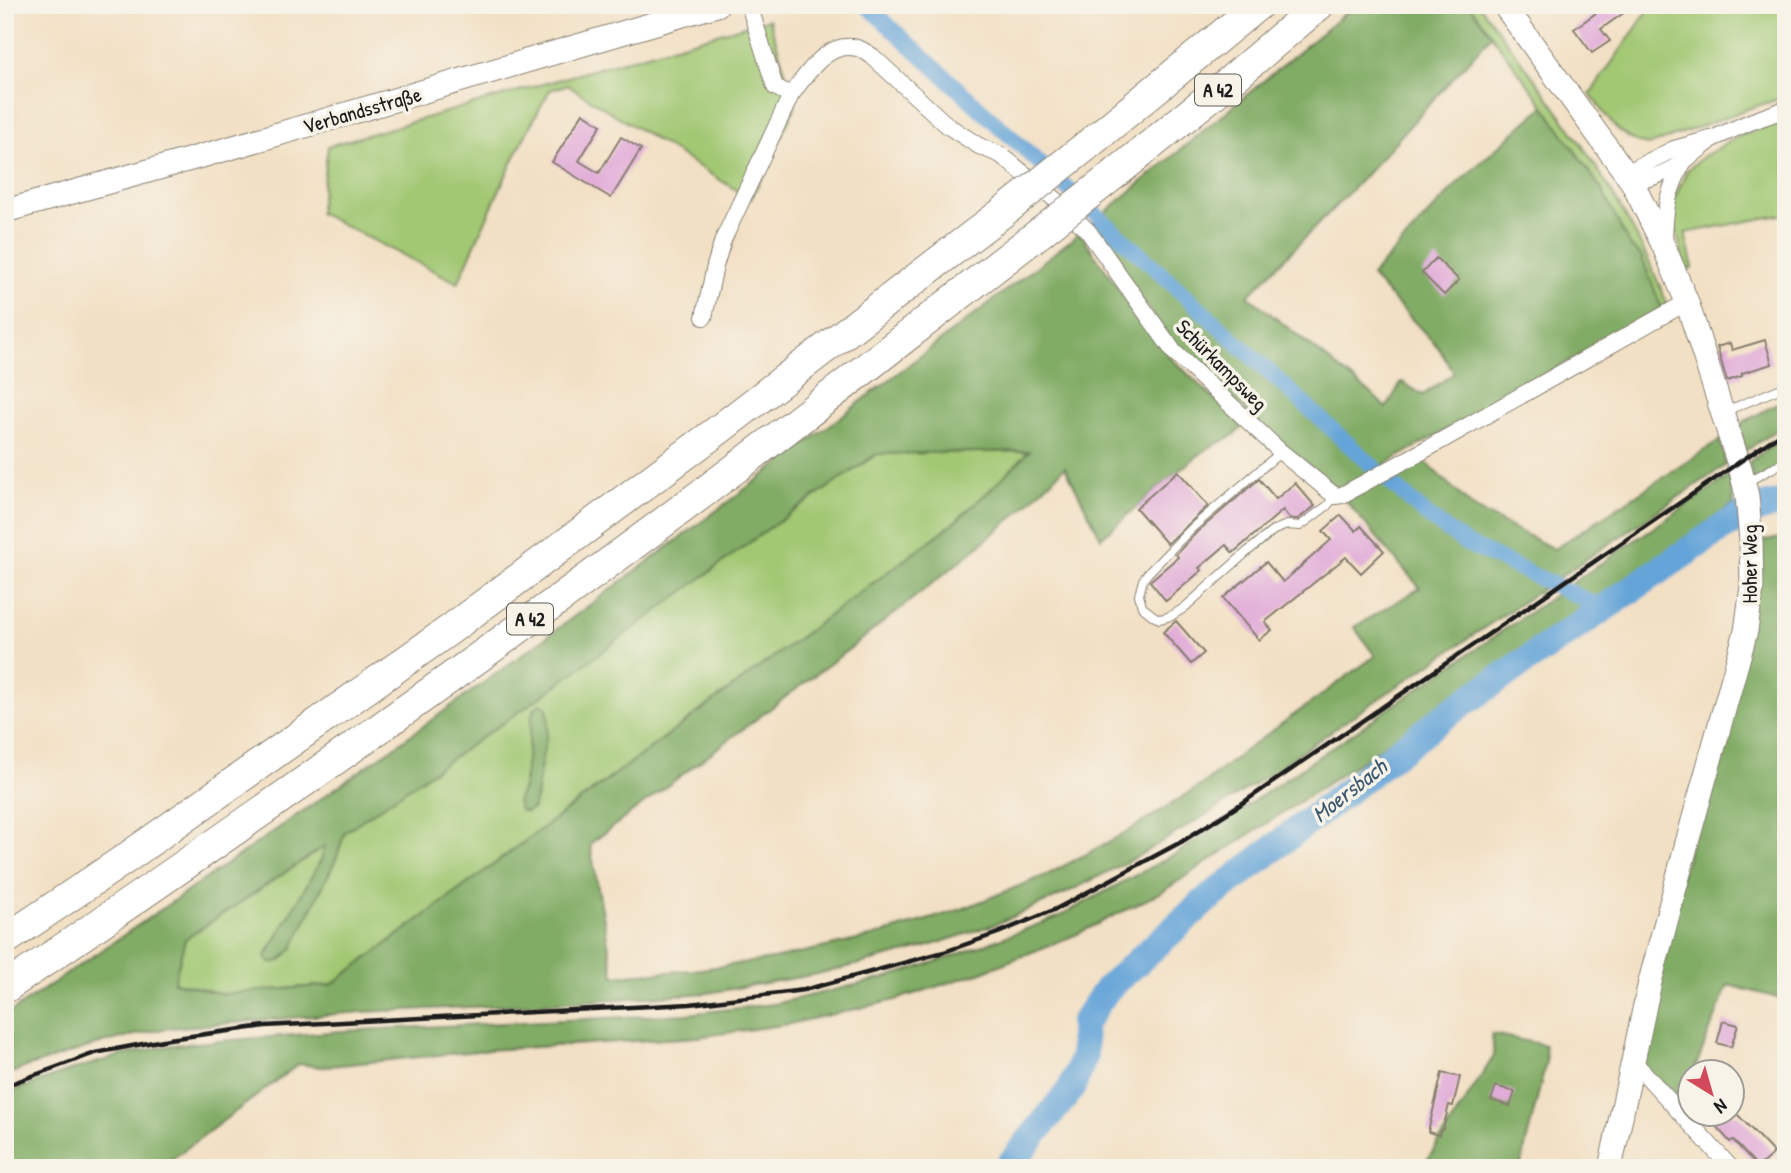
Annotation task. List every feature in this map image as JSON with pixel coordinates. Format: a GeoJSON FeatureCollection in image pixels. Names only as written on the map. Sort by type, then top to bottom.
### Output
{"type":"FeatureCollection","features":[{"type":"Feature","properties":{"kind":"highway","name":"A 42"},"geometry":{"type":"LineString","coordinates":[[5,940],[125,859],[448,631],[749,407],[1085,147],[1258,5]]}},
{"type":"Feature","properties":{"kind":"highway","name":"A 42"},"geometry":{"type":"LineString","coordinates":[[5,988],[476,659],[741,464],[1116,173],[1319,5]]}},
{"type":"Feature","properties":{"kind":"main road","name":"Verbandsstraße"},"geometry":{"type":"LineString","coordinates":[[5,211],[228,149],[717,5]]}},
{"type":"Feature","properties":{"kind":"main road","name":"Hoher Weg"},"geometry":{"type":"LineString","coordinates":[[1504,5],[1629,178],[1664,247],[1686,302],[1723,412],[1746,495],[1750,530],[1752,587],[1746,631],[1653,969],[1610,1168]]}},
{"type":"Feature","properties":{"kind":"street"},"geometry":{"type":"LineString","coordinates":[[749,5],[775,88],[791,95]]}},
{"type":"Feature","properties":{"kind":"street","name":"Schürkampsweg"},"geometry":{"type":"LineString","coordinates":[[704,317],[723,240],[791,95],[806,74],[828,52],[843,47],[858,48],[872,56],[947,126],[979,146],[1001,155],[1056,200],[1088,231],[1174,352],[1281,452],[1335,496]]}},
{"type":"Feature","properties":{"kind":"street"},"geometry":{"type":"LineString","coordinates":[[1629,178],[1674,149],[1714,138],[1786,109]]}},
{"type":"Feature","properties":{"kind":"street"},"geometry":{"type":"LineString","coordinates":[[1629,178],[1652,179],[1683,163],[1714,138]]}},
{"type":"Feature","properties":{"kind":"street"},"geometry":{"type":"LineString","coordinates":[[1664,247],[1664,213],[1671,185],[1683,163]]}},
{"type":"Feature","properties":{"kind":"street"},"geometry":{"type":"LineString","coordinates":[[1335,496],[1369,481],[1686,302]]}},
{"type":"Feature","properties":{"kind":"street"},"geometry":{"type":"LineString","coordinates":[[1633,1060],[1731,1168]]}},
{"type":"Feature","properties":{"kind":"lane"},"geometry":{"type":"LineString","coordinates":[[1723,412],[1786,386]]}},
{"type":"Feature","properties":{"kind":"lane"},"geometry":{"type":"LineString","coordinates":[[1281,452],[1194,527],[1147,574],[1139,595],[1145,611],[1160,619],[1171,617],[1273,530],[1287,525],[1300,526],[1327,506],[1335,496]]}},
{"type":"Feature","properties":{"kind":"lane"},"geometry":{"type":"LineString","coordinates":[[1746,495],[1786,461]]}},
{"type":"Feature","properties":{"kind":"green space"},"geometry":{"type":"Polygon","coordinates":[[[1355,5],[1469,5],[1492,35],[1360,181],[1248,296],[1386,408],[1402,382],[1423,395],[1454,373],[1438,347],[1371,276],[1459,182],[1544,106],[1602,190],[1630,246],[1641,255],[1662,309],[1339,490],[1278,440],[1177,348],[1089,226],[1355,5]]]}},
{"type":"Feature","properties":{"kind":"green space"},"geometry":{"type":"Polygon","coordinates":[[[1469,5],[1479,5],[1559,112],[1608,185],[1650,263],[1667,304],[1662,309],[1641,256],[1630,246],[1602,190],[1469,5]]]}},
{"type":"Feature","properties":{"kind":"green space"},"geometry":{"type":"Polygon","coordinates":[[[1652,5],[1780,5],[1786,9],[1786,97],[1650,145],[1623,134],[1590,94],[1652,5]]]}},
{"type":"Feature","properties":{"kind":"green space"},"geometry":{"type":"Polygon","coordinates":[[[769,19],[796,106],[751,199],[567,85],[550,90],[537,113],[501,185],[458,283],[319,213],[328,146],[769,19]]]}},
{"type":"Feature","properties":{"kind":"green space"},"geometry":{"type":"Polygon","coordinates":[[[1786,120],[1786,214],[1685,233],[1693,268],[1686,271],[1674,220],[1673,202],[1687,170],[1704,156],[1742,135],[1786,120]]]}},
{"type":"Feature","properties":{"kind":"green space"},"geometry":{"type":"Polygon","coordinates":[[[1080,233],[1170,357],[1243,426],[1234,435],[1193,459],[1101,538],[1065,467],[1018,513],[852,647],[590,844],[614,976],[694,970],[773,959],[875,936],[962,909],[1049,874],[1127,832],[1203,784],[1375,656],[1354,627],[1420,588],[1346,501],[1421,458],[1475,509],[1554,549],[1720,440],[1726,465],[1211,812],[1135,858],[996,924],[926,947],[852,966],[708,993],[361,1012],[169,1028],[89,1047],[5,1076],[5,1016],[245,852],[482,684],[708,517],[1080,233]],[[1029,451],[877,454],[765,531],[539,698],[345,832],[336,859],[292,949],[280,961],[271,963],[265,958],[321,860],[325,846],[185,939],[174,982],[223,994],[331,985],[950,526],[1029,451]]]}},
{"type":"Feature","properties":{"kind":"green space"},"geometry":{"type":"Polygon","coordinates":[[[1786,399],[1786,424],[1745,451],[1738,425],[1786,399]]]}},
{"type":"Feature","properties":{"kind":"green space"},"geometry":{"type":"Polygon","coordinates":[[[1786,436],[1786,464],[1754,486],[1749,462],[1786,436]]]}},
{"type":"Feature","properties":{"kind":"green space"},"geometry":{"type":"Polygon","coordinates":[[[1030,451],[950,526],[331,985],[223,994],[174,982],[185,939],[325,846],[321,860],[265,957],[292,949],[336,859],[344,832],[539,698],[765,531],[877,454],[1030,451]],[[541,762],[524,785],[517,802],[536,799],[541,762]]]}},
{"type":"Feature","properties":{"kind":"green space"},"geometry":{"type":"Polygon","coordinates":[[[1729,476],[1734,504],[1363,760],[1162,892],[1075,935],[982,972],[895,1000],[789,1024],[698,1037],[487,1050],[321,1067],[299,1064],[160,1168],[5,1168],[5,1094],[122,1055],[173,1045],[343,1031],[687,1014],[774,1004],[881,979],[951,957],[1058,917],[1179,852],[1729,476]]]}},
{"type":"Feature","properties":{"kind":"green space"},"geometry":{"type":"Polygon","coordinates":[[[1786,538],[1786,1000],[1728,985],[1699,1058],[1676,1058],[1676,1107],[1633,1061],[1746,631],[1751,541],[1786,538]]]}},
{"type":"Feature","properties":{"kind":"green space"},"geometry":{"type":"Polygon","coordinates":[[[541,704],[547,707],[548,728],[535,803],[533,808],[526,812],[520,810],[517,802],[524,785],[532,715],[535,708],[541,704]]]}},
{"type":"Feature","properties":{"kind":"green space"},"geometry":{"type":"Polygon","coordinates":[[[1492,1034],[1545,1045],[1546,1062],[1520,1168],[1422,1168],[1494,1056],[1492,1034]]]}},
{"type":"Feature","properties":{"kind":"building"},"geometry":{"type":"Polygon","coordinates":[[[1607,5],[1620,5],[1625,12],[1601,29],[1610,41],[1592,53],[1574,29],[1607,5]]]}},
{"type":"Feature","properties":{"kind":"building"},"geometry":{"type":"Polygon","coordinates":[[[583,113],[601,125],[579,161],[599,173],[621,137],[641,149],[611,198],[552,162],[583,113]]]}},
{"type":"Feature","properties":{"kind":"building"},"geometry":{"type":"Polygon","coordinates":[[[1436,258],[1459,280],[1444,295],[1422,273],[1436,258]]]}},
{"type":"Feature","properties":{"kind":"building"},"geometry":{"type":"Polygon","coordinates":[[[1765,340],[1772,364],[1742,373],[1742,376],[1727,381],[1717,347],[1730,343],[1732,350],[1765,340]]]}},
{"type":"Feature","properties":{"kind":"building"},"geometry":{"type":"Polygon","coordinates":[[[1178,471],[1208,506],[1167,544],[1136,508],[1178,471]]]}},
{"type":"Feature","properties":{"kind":"building"},"geometry":{"type":"Polygon","coordinates":[[[1259,479],[1276,499],[1295,483],[1315,506],[1298,519],[1290,519],[1283,510],[1233,553],[1226,545],[1166,601],[1150,581],[1178,557],[1176,554],[1197,532],[1259,479]]]}},
{"type":"Feature","properties":{"kind":"building"},"geometry":{"type":"Polygon","coordinates":[[[1341,515],[1356,531],[1361,526],[1384,551],[1361,573],[1346,557],[1265,622],[1272,630],[1259,640],[1223,598],[1266,562],[1283,582],[1331,540],[1323,531],[1341,515]]]}},
{"type":"Feature","properties":{"kind":"building"},"geometry":{"type":"Polygon","coordinates":[[[1176,621],[1204,653],[1191,664],[1163,632],[1176,621]]]}},
{"type":"Feature","properties":{"kind":"building"},"geometry":{"type":"Polygon","coordinates":[[[1723,1021],[1738,1025],[1731,1047],[1717,1043],[1723,1021]]]}},
{"type":"Feature","properties":{"kind":"building"},"geometry":{"type":"Polygon","coordinates":[[[1442,1073],[1460,1077],[1453,1106],[1449,1105],[1439,1135],[1428,1132],[1442,1073]]]}},
{"type":"Feature","properties":{"kind":"building"},"geometry":{"type":"Polygon","coordinates":[[[1496,1086],[1515,1092],[1510,1106],[1491,1100],[1496,1086]]]}},
{"type":"Feature","properties":{"kind":"building"},"geometry":{"type":"Polygon","coordinates":[[[1746,1123],[1774,1153],[1758,1167],[1733,1140],[1730,1142],[1718,1128],[1746,1128],[1746,1123]]]}},
{"type":"Feature","properties":{"kind":"waterway"},"geometry":{"type":"LineString","coordinates":[[866,5],[1424,513],[1465,543],[1603,608]]}},
{"type":"Feature","properties":{"kind":"waterway","name":"Moersbach"},"geometry":{"type":"LineString","coordinates":[[1007,1168],[1071,1089],[1084,1056],[1083,1024],[1108,988],[1204,902],[1443,717],[1728,524],[1763,507],[1786,504]]}},
{"type":"Feature","properties":{"kind":"railway"},"geometry":{"type":"LineString","coordinates":[[5,1086],[95,1053],[169,1039],[265,1026],[690,1004],[804,990],[944,952],[998,933],[1056,909],[1181,842],[1241,804],[1786,430]]}}]}
